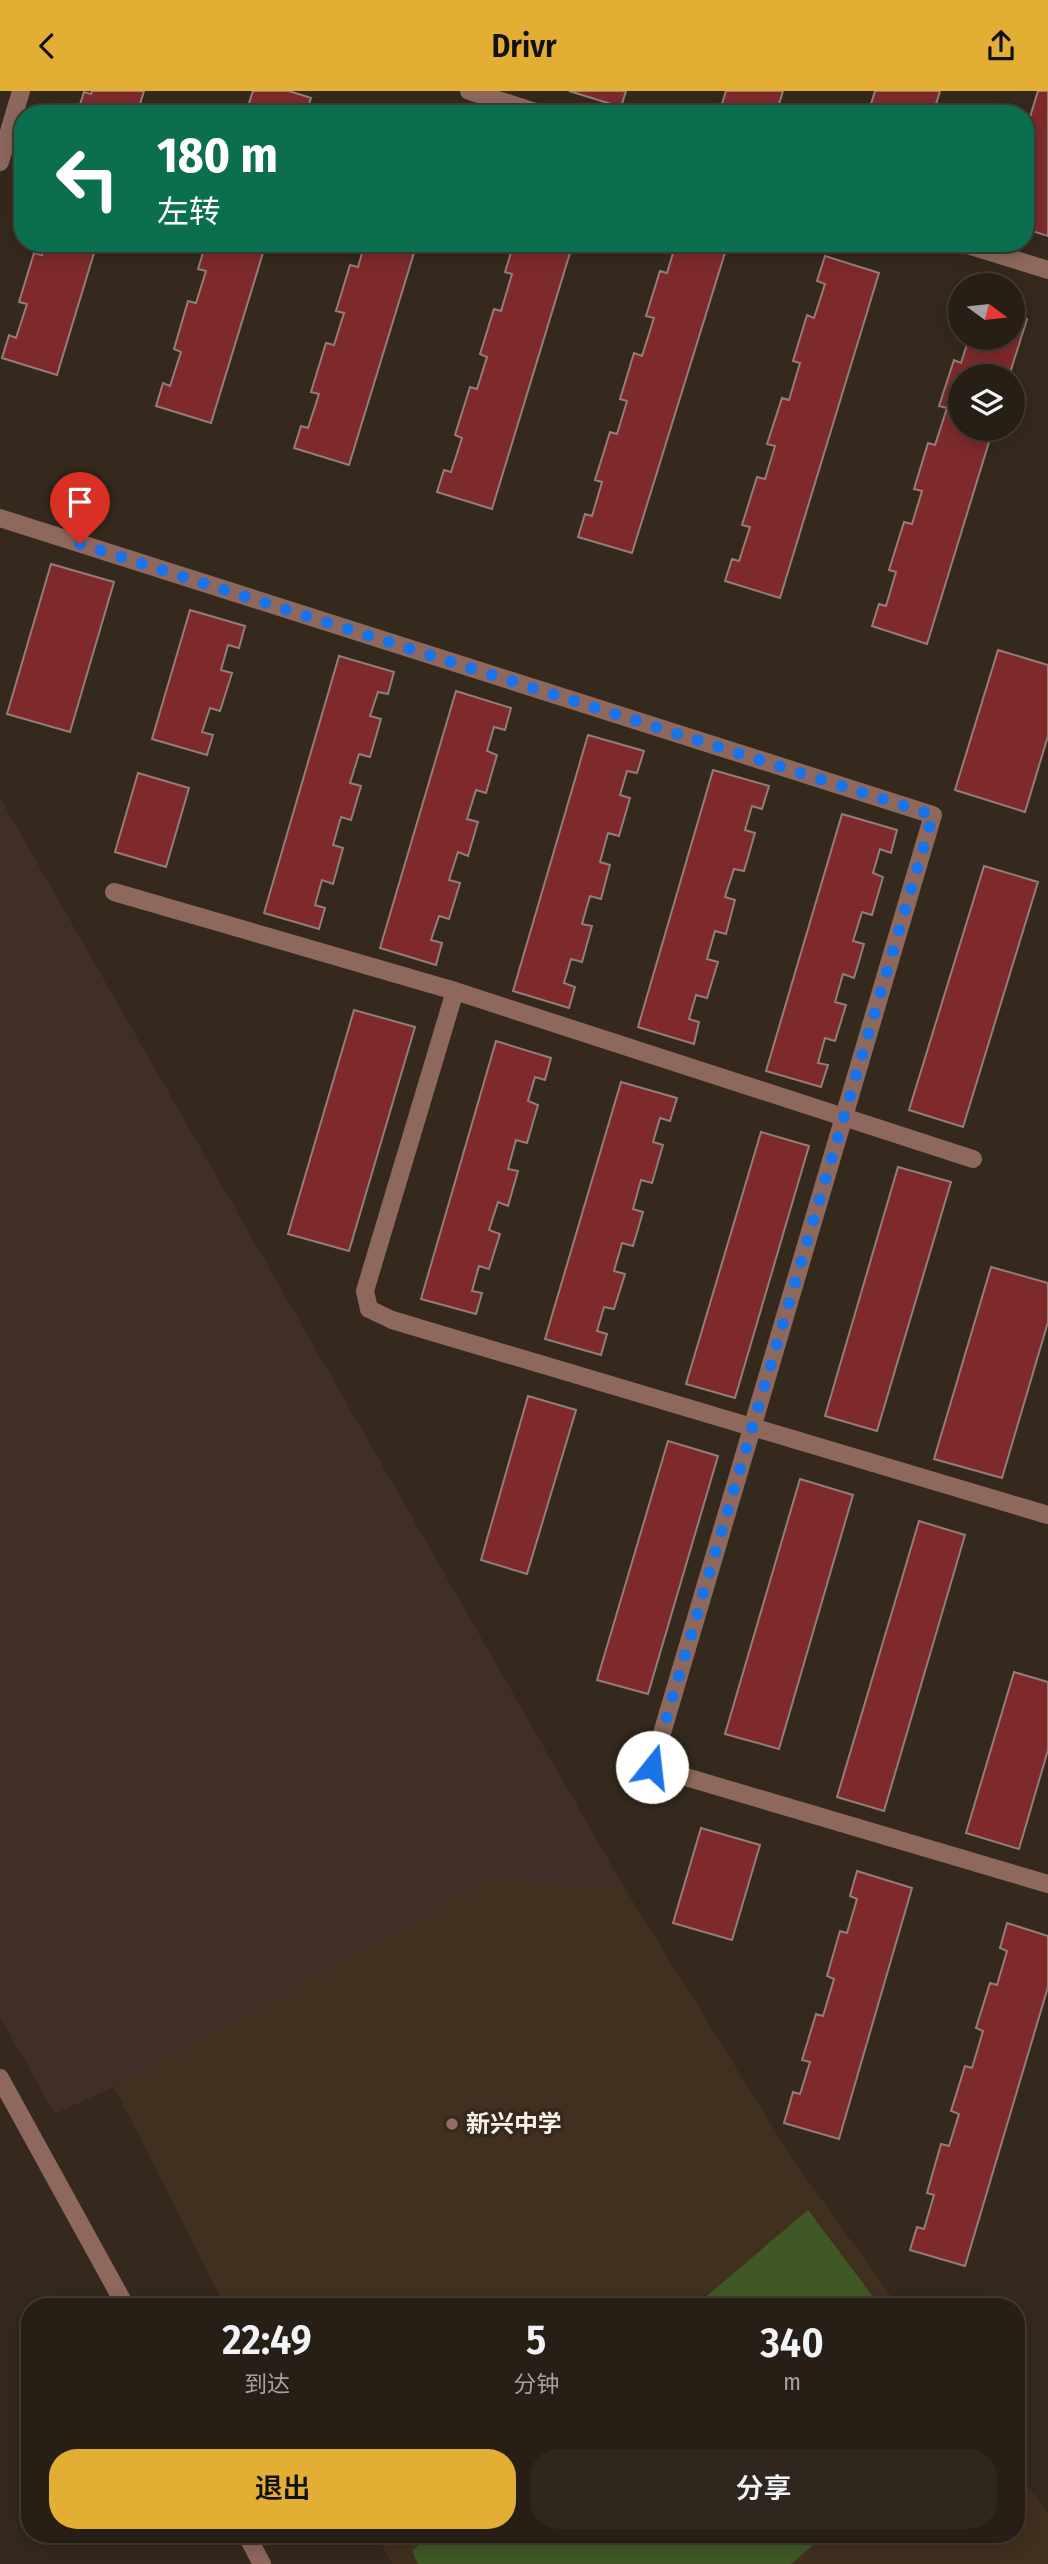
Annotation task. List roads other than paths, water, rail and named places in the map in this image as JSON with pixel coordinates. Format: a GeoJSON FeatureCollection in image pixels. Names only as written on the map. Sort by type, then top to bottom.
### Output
{"type":"FeatureCollection","features":[{"type":"Feature","properties":{"kind":"street"},"geometry":{"type":"LineString","coordinates":[[469,91],[513,105]]}},
{"type":"Feature","properties":{"kind":"street"},"geometry":{"type":"LineString","coordinates":[[0,162],[14,115]]}},
{"type":"Feature","properties":{"kind":"street"},"geometry":{"type":"LineString","coordinates":[[990,252],[1048,270]]}},
{"type":"Feature","properties":{"kind":"street"},"geometry":{"type":"LineString","coordinates":[[0,518],[933,815],[652,1767],[1048,1884]]}},
{"type":"Feature","properties":{"kind":"street"},"geometry":{"type":"LineString","coordinates":[[114,892],[455,991],[973,1159]]}},
{"type":"Feature","properties":{"kind":"street"},"geometry":{"type":"LineString","coordinates":[[455,991],[365,1291],[369,1309],[392,1320],[1048,1515]]}},
{"type":"Feature","properties":{"kind":"street"},"geometry":{"type":"LineString","coordinates":[[0,2078],[121,2298]]}},
{"type":"Feature","properties":{"kind":"street"},"geometry":{"type":"LineString","coordinates":[[251,2543],[262,2564]]}},
{"type":"Feature","properties":{"kind":"place","name":"新兴中学"},"geometry":{"type":"Point","coordinates":[452,2124]}}]}
